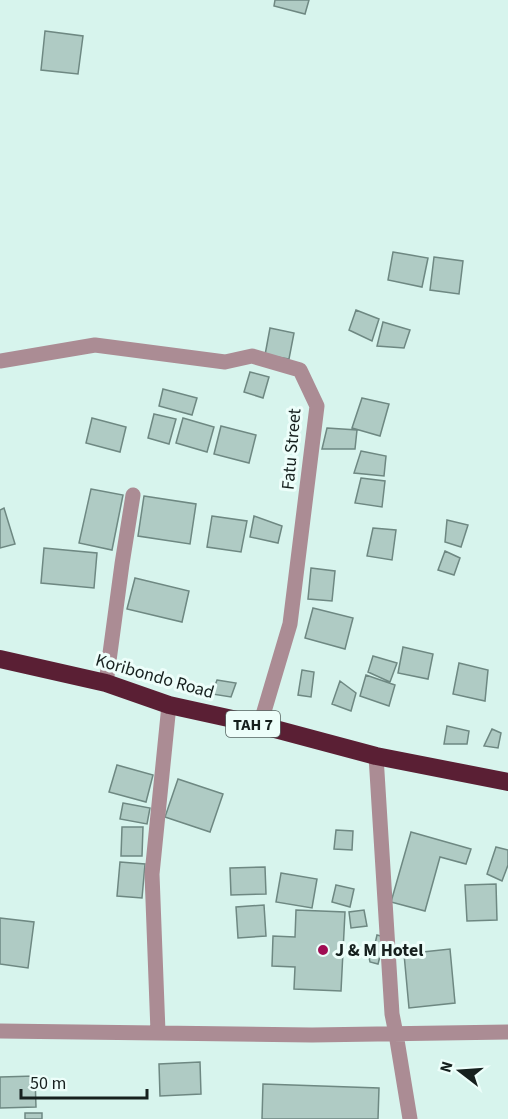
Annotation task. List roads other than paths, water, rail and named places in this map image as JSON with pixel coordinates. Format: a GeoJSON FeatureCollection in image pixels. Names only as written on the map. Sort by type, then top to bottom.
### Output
{"type":"FeatureCollection","features":[{"type":"Feature","properties":{"kind":"highway","name":"Koribondo Road"},"geometry":{"type":"LineString","coordinates":[[0,659],[106,683],[169,705],[260,725],[376,756],[508,782]]}},
{"type":"Feature","properties":{"kind":"street","name":"Fatu Street"},"geometry":{"type":"LineString","coordinates":[[0,361],[95,345],[225,362],[252,356],[300,370],[317,406],[290,624],[260,725]]}},
{"type":"Feature","properties":{"kind":"street"},"geometry":{"type":"LineString","coordinates":[[106,683],[133,495]]}},
{"type":"Feature","properties":{"kind":"street"},"geometry":{"type":"LineString","coordinates":[[158,1032],[152,874],[169,705]]}},
{"type":"Feature","properties":{"kind":"street"},"geometry":{"type":"LineString","coordinates":[[376,756],[392,1014],[403,1034],[410,1119]]}},
{"type":"Feature","properties":{"kind":"street"},"geometry":{"type":"LineString","coordinates":[[0,1031],[312,1035],[508,1032]]}},
{"type":"Feature","properties":{"kind":"place","name":"J & M Hotel"},"geometry":{"type":"Point","coordinates":[323,950]}}]}
